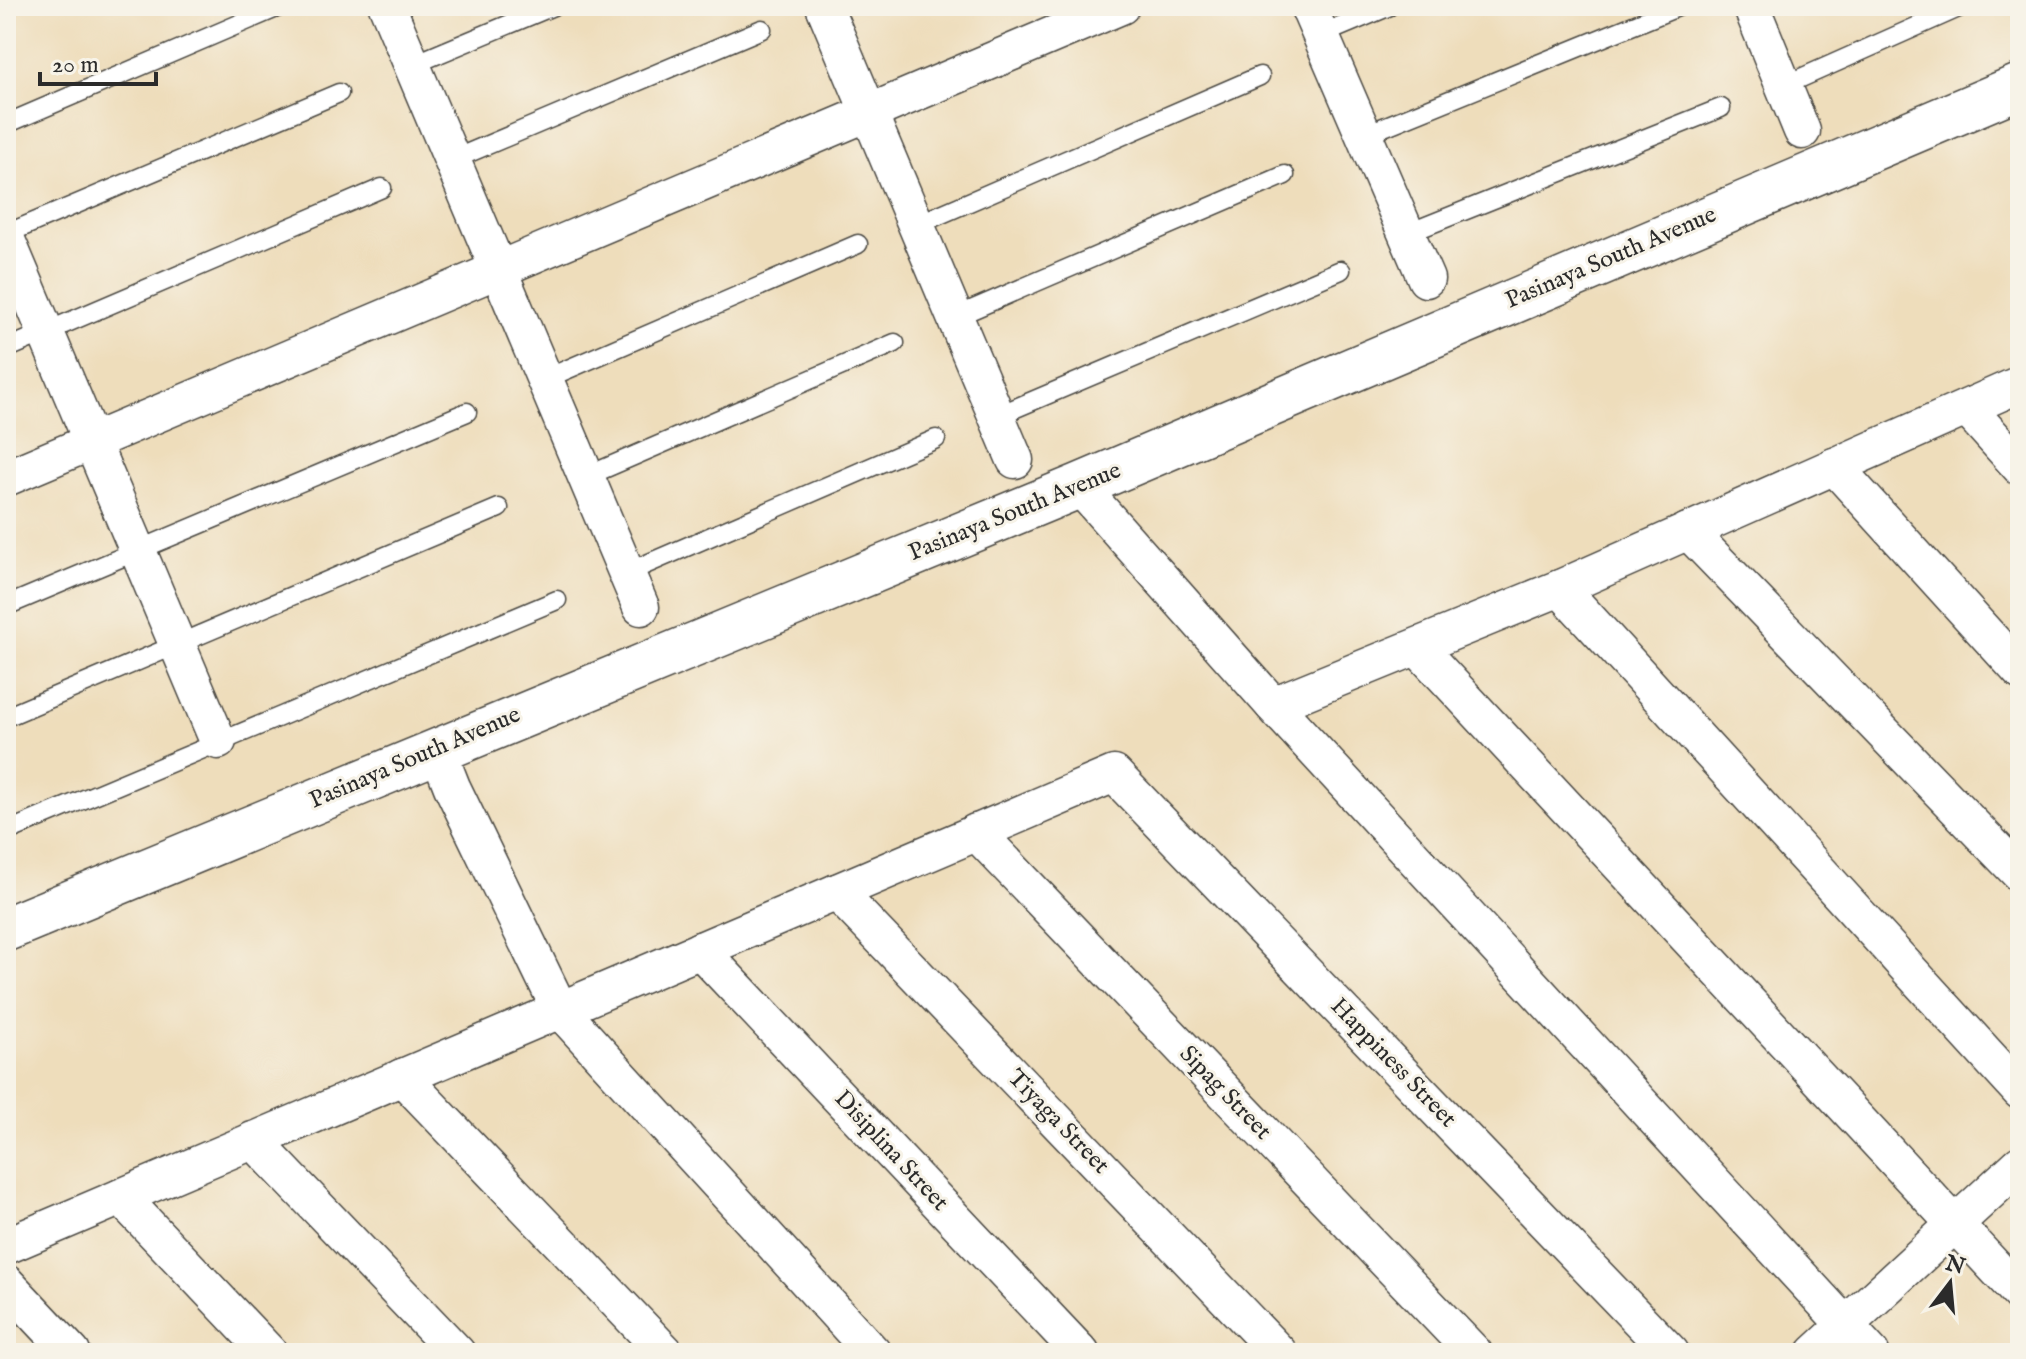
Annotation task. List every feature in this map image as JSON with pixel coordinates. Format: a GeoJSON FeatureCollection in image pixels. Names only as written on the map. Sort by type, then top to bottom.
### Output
{"type":"FeatureCollection","features":[{"type":"Feature","properties":{"kind":"street"},"geometry":{"type":"LineString","coordinates":[[387,6],[641,607]]}},
{"type":"Feature","properties":{"kind":"street"},"geometry":{"type":"LineString","coordinates":[[824,6],[1015,460]]}},
{"type":"Feature","properties":{"kind":"street"},"geometry":{"type":"LineString","coordinates":[[6,478],[1121,6]]}},
{"type":"Feature","properties":{"kind":"street"},"geometry":{"type":"LineString","coordinates":[[1751,6],[1802,131]]}},
{"type":"Feature","properties":{"kind":"street"},"geometry":{"type":"LineString","coordinates":[[1314,20],[1426,279]]}},
{"type":"Feature","properties":{"kind":"street","name":"Pasinaya South Avenue"},"geometry":{"type":"LineString","coordinates":[[6,929],[1079,486],[2020,86]]}},
{"type":"Feature","properties":{"kind":"street"},"geometry":{"type":"LineString","coordinates":[[6,236],[218,741]]}},
{"type":"Feature","properties":{"kind":"street"},"geometry":{"type":"LineString","coordinates":[[1273,705],[1560,588],[2020,384]]}},
{"type":"Feature","properties":{"kind":"street"},"geometry":{"type":"LineString","coordinates":[[1967,408],[2020,467]]}},
{"type":"Feature","properties":{"kind":"street"},"geometry":{"type":"LineString","coordinates":[[1834,466],[2020,671]]}},
{"type":"Feature","properties":{"kind":"street"},"geometry":{"type":"LineString","coordinates":[[1079,486],[1273,705],[1871,1353]]}},
{"type":"Feature","properties":{"kind":"street"},"geometry":{"type":"LineString","coordinates":[[1688,531],[2020,874]]}},
{"type":"Feature","properties":{"kind":"street"},"geometry":{"type":"LineString","coordinates":[[1560,588],[2020,1091]]}},
{"type":"Feature","properties":{"kind":"street"},"geometry":{"type":"LineString","coordinates":[[1417,647],[2020,1294]]}},
{"type":"Feature","properties":{"kind":"street"},"geometry":{"type":"LineString","coordinates":[[437,749],[452,787],[560,1010],[873,1353]]}},
{"type":"Feature","properties":{"kind":"street","name":"Happiness Street"},"geometry":{"type":"LineString","coordinates":[[976,832],[1114,774],[1671,1353]]}},
{"type":"Feature","properties":{"kind":"street"},"geometry":{"type":"LineString","coordinates":[[6,1246],[976,832]]}},
{"type":"Feature","properties":{"kind":"street","name":"Sipag Street"},"geometry":{"type":"LineString","coordinates":[[976,832],[1474,1353]]}},
{"type":"Feature","properties":{"kind":"street","name":"Tiyaga Street"},"geometry":{"type":"LineString","coordinates":[[837,892],[1279,1353]]}},
{"type":"Feature","properties":{"kind":"street","name":"Disiplina Street"},"geometry":{"type":"LineString","coordinates":[[700,950],[1081,1353]]}},
{"type":"Feature","properties":{"kind":"street"},"geometry":{"type":"LineString","coordinates":[[402,1077],[666,1353]]}},
{"type":"Feature","properties":{"kind":"street"},"geometry":{"type":"LineString","coordinates":[[253,1140],[457,1353]]}},
{"type":"Feature","properties":{"kind":"street"},"geometry":{"type":"LineString","coordinates":[[1815,1353],[2020,1164]]}},
{"type":"Feature","properties":{"kind":"street"},"geometry":{"type":"LineString","coordinates":[[121,1197],[269,1353]]}},
{"type":"Feature","properties":{"kind":"street"},"geometry":{"type":"LineString","coordinates":[[6,1283],[72,1353]]}},
{"type":"Feature","properties":{"kind":"lane"},"geometry":{"type":"LineString","coordinates":[[6,124],[281,6]]}},
{"type":"Feature","properties":{"kind":"lane"},"geometry":{"type":"LineString","coordinates":[[412,65],[553,6]]}},
{"type":"Feature","properties":{"kind":"lane"},"geometry":{"type":"LineString","coordinates":[[1314,20],[1390,6]]}},
{"type":"Feature","properties":{"kind":"lane"},"geometry":{"type":"LineString","coordinates":[[1364,135],[1680,6]]}},
{"type":"Feature","properties":{"kind":"lane"},"geometry":{"type":"LineString","coordinates":[[1783,86],[1963,6]]}},
{"type":"Feature","properties":{"kind":"lane"},"geometry":{"type":"LineString","coordinates":[[452,160],[762,29]]}},
{"type":"Feature","properties":{"kind":"lane"},"geometry":{"type":"LineString","coordinates":[[916,225],[1260,76]]}},
{"type":"Feature","properties":{"kind":"lane"},"geometry":{"type":"LineString","coordinates":[[6,236],[339,93]]}},
{"type":"Feature","properties":{"kind":"lane"},"geometry":{"type":"LineString","coordinates":[[1406,234],[1721,108]]}},
{"type":"Feature","properties":{"kind":"lane"},"geometry":{"type":"LineString","coordinates":[[955,317],[1285,175]]}},
{"type":"Feature","properties":{"kind":"lane"},"geometry":{"type":"LineString","coordinates":[[6,349],[382,188]]}},
{"type":"Feature","properties":{"kind":"lane"},"geometry":{"type":"LineString","coordinates":[[545,379],[858,244]]}},
{"type":"Feature","properties":{"kind":"lane"},"geometry":{"type":"LineString","coordinates":[[997,416],[1341,270]]}},
{"type":"Feature","properties":{"kind":"lane"},"geometry":{"type":"LineString","coordinates":[[585,477],[895,343]]}},
{"type":"Feature","properties":{"kind":"lane"},"geometry":{"type":"LineString","coordinates":[[6,606],[467,412]]}},
{"type":"Feature","properties":{"kind":"lane"},"geometry":{"type":"LineString","coordinates":[[626,573],[936,439]]}},
{"type":"Feature","properties":{"kind":"lane"},"geometry":{"type":"LineString","coordinates":[[6,717],[499,508]]}},
{"type":"Feature","properties":{"kind":"lane"},"geometry":{"type":"LineString","coordinates":[[6,832],[557,600]]}}]}
